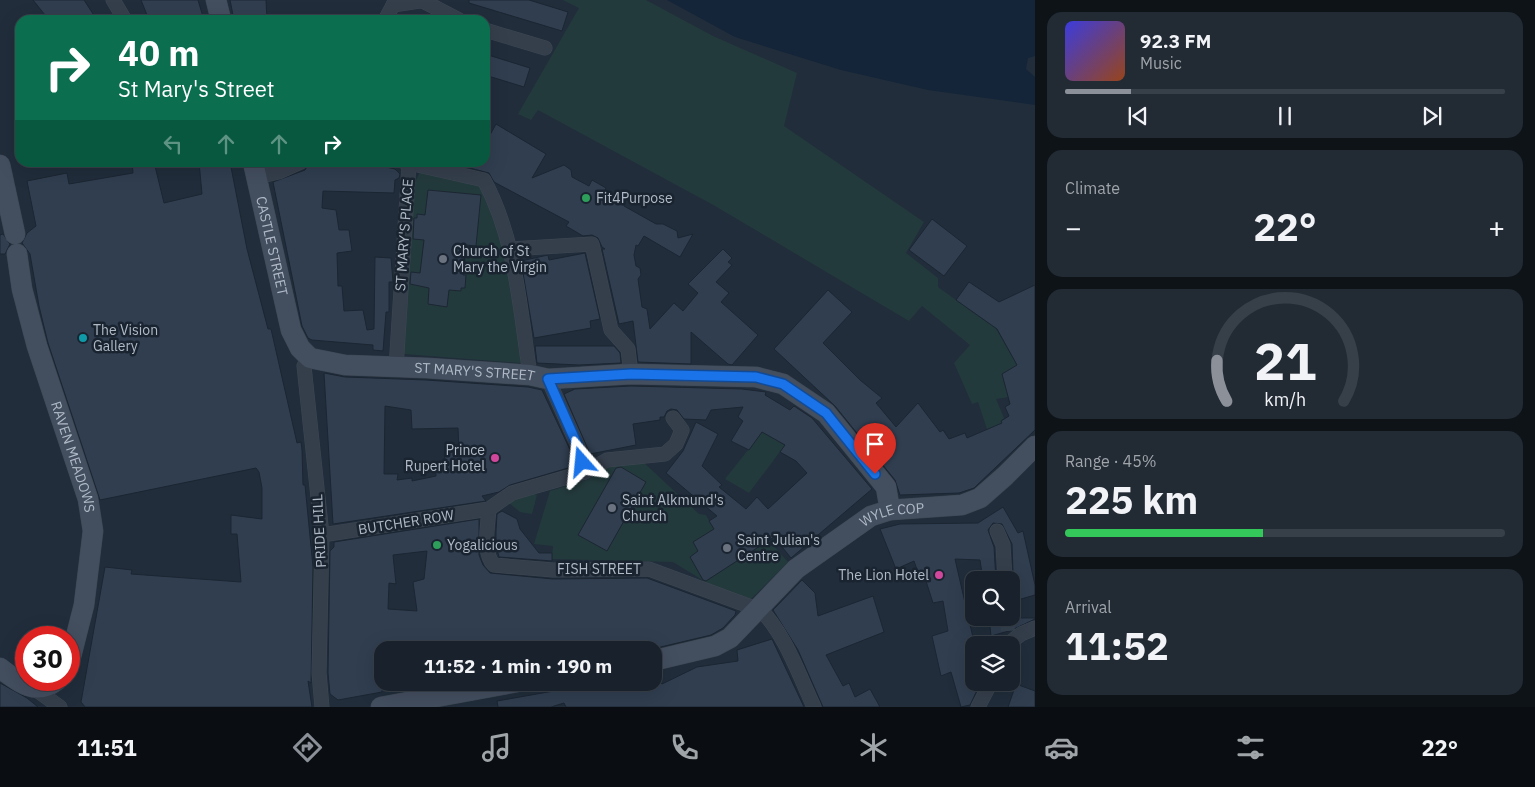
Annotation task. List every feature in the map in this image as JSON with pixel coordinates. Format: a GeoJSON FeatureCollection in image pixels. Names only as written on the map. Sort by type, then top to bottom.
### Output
{"type":"FeatureCollection","features":[{"type":"Feature","properties":{"kind":"street"},"geometry":{"type":"LineString","coordinates":[[113,0],[122,15]]}},
{"type":"Feature","properties":{"kind":"street"},"geometry":{"type":"LineString","coordinates":[[216,0],[220,15]]}},
{"type":"Feature","properties":{"kind":"street"},"geometry":{"type":"LineString","coordinates":[[388,15],[395,3],[424,0],[450,15]]}},
{"type":"Feature","properties":{"kind":"street"},"geometry":{"type":"LineString","coordinates":[[490,32],[544,48]]}},
{"type":"Feature","properties":{"kind":"street","name":"RAVEN MEADOWS"},"geometry":{"type":"LineString","coordinates":[[0,165],[16,244],[22,289],[37,346],[88,499],[93,531],[84,605],[79,626]]}},
{"type":"Feature","properties":{"kind":"street"},"geometry":{"type":"LineString","coordinates":[[255,170],[279,172],[290,167]]}},
{"type":"Feature","properties":{"kind":"street","name":"ST MARY'S PLACE"},"geometry":{"type":"LineString","coordinates":[[396,368],[406,167]]}},
{"type":"Feature","properties":{"kind":"street","name":"ST MARY'S PLACE"},"geometry":{"type":"LineString","coordinates":[[424,167],[484,180],[492,194],[510,249],[539,377],[580,451],[584,472]]}},
{"type":"Feature","properties":{"kind":"street","name":"CASTLE STREET"},"geometry":{"type":"LineString","coordinates":[[255,170],[291,330],[300,348],[310,358]]}},
{"type":"Feature","properties":{"kind":"street"},"geometry":{"type":"LineString","coordinates":[[510,249],[592,244],[611,330],[628,349],[631,374]]}},
{"type":"Feature","properties":{"kind":"street","name":"ST MARY'S STREET"},"geometry":{"type":"LineString","coordinates":[[310,358],[345,365],[539,377],[631,374],[674,377],[756,377],[783,384],[826,413],[886,487],[890,510]]}},
{"type":"Feature","properties":{"kind":"street","name":"PRIDE HILL"},"geometry":{"type":"LineString","coordinates":[[310,358],[304,366],[322,536],[319,673],[322,707]]}},
{"type":"Feature","properties":{"kind":"street"},"geometry":{"type":"LineString","coordinates":[[489,509],[512,493],[584,472],[607,460],[665,454],[676,444],[682,430],[673,418]]}},
{"type":"Feature","properties":{"kind":"street","name":"WYLE COP"},"geometry":{"type":"LineString","coordinates":[[662,658],[722,642],[743,627],[757,608],[796,568],[871,516],[890,510],[962,505],[980,498],[1035,446]]}},
{"type":"Feature","properties":{"kind":"street","name":"BUTCHER ROW"},"geometry":{"type":"LineString","coordinates":[[322,536],[489,509]]}},
{"type":"Feature","properties":{"kind":"street","name":"FISH STREET"},"geometry":{"type":"LineString","coordinates":[[489,509],[488,552],[489,560],[494,565],[553,570],[649,569],[757,608]]}},
{"type":"Feature","properties":{"kind":"street"},"geometry":{"type":"LineString","coordinates":[[997,532],[1003,545],[1004,571]]}},
{"type":"Feature","properties":{"kind":"street"},"geometry":{"type":"LineString","coordinates":[[757,608],[769,617],[814,707]]}},
{"type":"Feature","properties":{"kind":"street"},"geometry":{"type":"LineString","coordinates":[[1008,630],[1035,628]]}},
{"type":"Feature","properties":{"kind":"street"},"geometry":{"type":"LineString","coordinates":[[0,668],[15,679]]}},
{"type":"Feature","properties":{"kind":"street"},"geometry":{"type":"LineString","coordinates":[[38,691],[60,707]]}},
{"type":"Feature","properties":{"kind":"street"},"geometry":{"type":"LineString","coordinates":[[381,707],[458,700],[488,691]]}},
{"type":"Feature","properties":{"kind":"street"},"geometry":{"type":"LineString","coordinates":[[978,707],[986,691]]}},
{"type":"Feature","properties":{"kind":"green space"},"geometry":{"type":"Polygon","coordinates":[[[563,0],[646,0],[713,36],[797,73],[784,126],[924,222],[906,253],[938,278],[938,287],[988,323],[991,320],[1017,365],[1002,375],[1009,397],[996,399],[1004,418],[1001,421],[1003,424],[992,430],[987,429],[978,402],[972,404],[954,363],[970,345],[922,306],[909,321],[715,206],[538,110],[531,120],[518,114],[579,8],[563,0]]]}},
{"type":"Feature","properties":{"kind":"green space"},"geometry":{"type":"Polygon","coordinates":[[[422,167],[482,183],[513,273],[521,363],[404,354],[413,187],[422,167]]]}},
{"type":"Feature","properties":{"kind":"green space"},"geometry":{"type":"Polygon","coordinates":[[[763,431],[785,445],[749,493],[725,479],[763,431]]]}},
{"type":"Feature","properties":{"kind":"green space"},"geometry":{"type":"Polygon","coordinates":[[[641,460],[699,514],[706,515],[709,521],[722,512],[728,520],[747,508],[763,534],[788,562],[751,599],[712,586],[673,562],[552,559],[553,546],[534,544],[550,491],[589,479],[608,466],[641,460]]]}},
{"type":"Feature","properties":{"kind":"green space"},"geometry":{"type":"Polygon","coordinates":[[[530,492],[537,495],[532,514],[520,512],[509,503],[513,496],[530,492]]]}},
{"type":"Feature","properties":{"kind":"water"},"geometry":{"type":"Polygon","coordinates":[[[667,0],[1035,0],[1035,56],[1028,58],[1026,69],[1035,77],[1035,105],[928,90],[841,70],[735,37],[667,0]]]}},
{"type":"Feature","properties":{"kind":"building"},"geometry":{"type":"Polygon","coordinates":[[[33,0],[84,0],[94,15],[45,15],[33,0]]]}},
{"type":"Feature","properties":{"kind":"building"},"geometry":{"type":"Polygon","coordinates":[[[141,0],[198,0],[202,15],[147,15],[141,0]]]}},
{"type":"Feature","properties":{"kind":"building"},"geometry":{"type":"Polygon","coordinates":[[[230,0],[266,0],[267,15],[233,15],[230,0]]]}},
{"type":"Feature","properties":{"kind":"building"},"geometry":{"type":"Polygon","coordinates":[[[469,0],[529,0],[568,12],[562,31],[469,3],[469,0]]]}},
{"type":"Feature","properties":{"kind":"building"},"geometry":{"type":"Polygon","coordinates":[[[490,56],[530,68],[524,87],[490,77],[490,56]]]}},
{"type":"Feature","properties":{"kind":"building"},"geometry":{"type":"Polygon","coordinates":[[[496,124],[546,154],[532,178],[564,165],[571,170],[572,177],[589,186],[592,180],[606,188],[605,190],[624,201],[624,206],[656,224],[663,224],[677,231],[678,238],[693,234],[680,257],[644,236],[638,246],[636,245],[634,255],[636,266],[640,268],[641,275],[638,279],[642,307],[647,309],[650,329],[674,303],[683,311],[698,293],[688,284],[723,249],[732,258],[728,262],[732,265],[716,282],[729,293],[721,302],[758,335],[732,365],[728,364],[691,332],[691,364],[638,362],[633,321],[619,324],[602,249],[605,249],[598,238],[592,235],[583,236],[566,226],[569,222],[494,182],[489,173],[468,167],[490,167],[490,135],[496,124]]]}},
{"type":"Feature","properties":{"kind":"building"},"geometry":{"type":"Polygon","coordinates":[[[132,167],[155,167],[164,203],[202,194],[199,167],[231,167],[247,249],[268,329],[271,329],[297,443],[301,442],[303,485],[305,485],[313,567],[311,683],[308,681],[312,707],[85,707],[81,702],[105,567],[132,570],[131,574],[241,582],[237,534],[231,534],[231,515],[262,519],[262,488],[259,472],[256,468],[100,500],[48,343],[30,254],[22,243],[27,233],[36,226],[27,181],[67,173],[69,184],[133,173],[132,167]]]}},
{"type":"Feature","properties":{"kind":"building"},"geometry":{"type":"Polygon","coordinates":[[[307,167],[386,167],[395,169],[400,174],[399,178],[395,180],[394,193],[323,191],[322,208],[336,210],[339,230],[349,230],[352,251],[337,253],[338,286],[342,286],[344,311],[363,310],[367,330],[374,329],[375,257],[391,258],[393,282],[389,282],[389,312],[386,312],[383,351],[373,350],[373,345],[312,340],[308,338],[302,326],[273,182],[305,170],[307,167]]]}},
{"type":"Feature","properties":{"kind":"building","name":"Church of St Mary the Virgin"},"geometry":{"type":"Polygon","coordinates":[[[428,190],[481,195],[476,246],[466,245],[463,275],[466,275],[465,288],[461,288],[461,291],[449,290],[447,307],[428,304],[429,288],[410,284],[411,272],[420,273],[424,240],[413,239],[414,218],[417,218],[417,214],[425,215],[428,190]]]}},
{"type":"Feature","properties":{"kind":"building"},"geometry":{"type":"Polygon","coordinates":[[[932,219],[967,246],[944,276],[909,250],[932,219]]]}},
{"type":"Feature","properties":{"kind":"building"},"geometry":{"type":"Polygon","coordinates":[[[3,234],[10,244],[5,254],[0,254],[0,235],[3,234]]]}},
{"type":"Feature","properties":{"kind":"building"},"geometry":{"type":"Polygon","coordinates":[[[585,253],[600,319],[590,321],[591,328],[534,338],[521,261],[548,255],[549,260],[585,253]]]}},
{"type":"Feature","properties":{"kind":"building"},"geometry":{"type":"Polygon","coordinates":[[[969,282],[999,302],[1035,285],[1035,430],[974,488],[959,493],[900,495],[895,480],[835,406],[774,349],[828,290],[852,312],[823,343],[860,380],[882,398],[876,403],[896,427],[918,403],[940,432],[943,430],[949,439],[965,433],[967,438],[1002,423],[1001,421],[1009,416],[1005,407],[1010,404],[1002,374],[1017,365],[997,329],[956,300],[969,282]]]}},
{"type":"Feature","properties":{"kind":"building"},"geometry":{"type":"Polygon","coordinates":[[[535,346],[614,346],[620,353],[621,363],[579,365],[537,363],[535,346]]]}},
{"type":"Feature","properties":{"kind":"building"},"geometry":{"type":"Polygon","coordinates":[[[324,373],[345,377],[426,380],[528,387],[542,390],[572,454],[575,466],[510,485],[499,492],[482,496],[486,501],[333,524],[324,373]],[[385,406],[384,474],[398,474],[397,480],[412,478],[412,481],[436,476],[436,468],[446,466],[444,453],[459,451],[458,428],[412,429],[411,410],[385,406]]]}},
{"type":"Feature","properties":{"kind":"building"},"geometry":{"type":"Polygon","coordinates":[[[631,386],[742,389],[766,392],[765,395],[790,410],[794,406],[812,418],[872,489],[791,558],[774,537],[706,581],[703,580],[690,557],[698,551],[693,542],[714,529],[709,521],[717,516],[666,473],[683,451],[696,422],[718,434],[702,466],[722,485],[719,487],[746,509],[757,497],[768,509],[807,473],[796,461],[780,452],[785,445],[762,432],[749,450],[731,441],[743,421],[738,417],[743,407],[711,410],[706,420],[684,419],[677,410],[671,409],[667,411],[664,417],[660,417],[660,420],[633,424],[636,445],[590,454],[564,394],[575,389],[631,386]]]}},
{"type":"Feature","properties":{"kind":"building","name":"Saint Alkmund's Church"},"geometry":{"type":"Polygon","coordinates":[[[621,467],[646,482],[607,551],[578,535],[616,468],[621,467]]]}},
{"type":"Feature","properties":{"kind":"building"},"geometry":{"type":"Polygon","coordinates":[[[1003,507],[1018,533],[1023,531],[1035,585],[1035,595],[1020,599],[1020,571],[1013,571],[1012,544],[1002,524],[993,523],[988,530],[994,547],[995,571],[982,571],[980,560],[955,559],[965,603],[965,626],[970,626],[973,636],[965,636],[965,691],[977,691],[970,705],[961,707],[951,672],[941,676],[932,636],[948,631],[943,601],[933,603],[926,581],[921,581],[914,561],[896,569],[880,529],[900,524],[978,523],[1003,507]]]}},
{"type":"Feature","properties":{"kind":"building"},"geometry":{"type":"Polygon","coordinates":[[[502,511],[517,519],[520,529],[539,553],[552,553],[552,561],[499,557],[496,545],[497,514],[502,511]]]}},
{"type":"Feature","properties":{"kind":"building"},"geometry":{"type":"Polygon","coordinates":[[[479,519],[479,555],[483,565],[490,573],[553,579],[647,578],[736,611],[735,615],[723,628],[711,635],[662,647],[662,641],[374,641],[374,691],[382,692],[338,700],[330,694],[328,673],[330,551],[334,547],[334,542],[479,519]],[[427,551],[393,555],[396,584],[389,583],[388,609],[417,611],[413,582],[424,579],[427,551]]]}},
{"type":"Feature","properties":{"kind":"building"},"geometry":{"type":"Polygon","coordinates":[[[802,580],[815,593],[818,616],[873,596],[884,632],[826,655],[843,686],[849,683],[855,697],[870,689],[880,707],[823,707],[798,650],[773,610],[802,580]]]}},
{"type":"Feature","properties":{"kind":"building"},"geometry":{"type":"Polygon","coordinates":[[[1020,618],[1035,618],[1035,619],[1012,630],[991,636],[990,626],[1004,626],[1007,628],[1020,626],[1020,618]]]}},
{"type":"Feature","properties":{"kind":"building"},"geometry":{"type":"Polygon","coordinates":[[[772,639],[804,707],[566,707],[564,703],[551,707],[498,707],[497,701],[554,691],[662,691],[662,684],[697,667],[738,661],[737,650],[772,639]]]}},
{"type":"Feature","properties":{"kind":"building"},"geometry":{"type":"Polygon","coordinates":[[[0,683],[27,698],[38,707],[0,707],[0,683]]]}},
{"type":"Feature","properties":{"kind":"building"},"geometry":{"type":"Polygon","coordinates":[[[1020,685],[1035,691],[1035,707],[1008,707],[1014,691],[1020,691],[1020,685]]]}},
{"type":"Feature","properties":{"kind":"tunnel"},"geometry":{"type":"LineString","coordinates":[[1008,626],[1008,631]]}},
{"type":"Feature","properties":{"kind":"place","name":"Fit4Purpose"},"geometry":{"type":"Point","coordinates":[586,198]}},
{"type":"Feature","properties":{"kind":"place","name":"Church of St Mary the Virgin"},"geometry":{"type":"Point","coordinates":[443,259]}},
{"type":"Feature","properties":{"kind":"place","name":"The Vision Gallery"},"geometry":{"type":"Point","coordinates":[83,338]}},
{"type":"Feature","properties":{"kind":"place","name":"Prince Rupert Hotel"},"geometry":{"type":"Point","coordinates":[495,458]}},
{"type":"Feature","properties":{"kind":"place","name":"Saint Alkmund's Church"},"geometry":{"type":"Point","coordinates":[612,508]}},
{"type":"Feature","properties":{"kind":"place","name":"Yogalicious"},"geometry":{"type":"Point","coordinates":[437,545]}},
{"type":"Feature","properties":{"kind":"place","name":"Saint Julian's Centre"},"geometry":{"type":"Point","coordinates":[727,548]}},
{"type":"Feature","properties":{"kind":"place","name":"The Lion Hotel"},"geometry":{"type":"Point","coordinates":[939,575]}},
{"type":"Feature","properties":{"kind":"route"},"geometry":{"type":"LineString","coordinates":[[582,462],[580,451],[548,379],[631,374],[674,377],[756,377],[783,384],[826,413],[875,474]]}}]}
